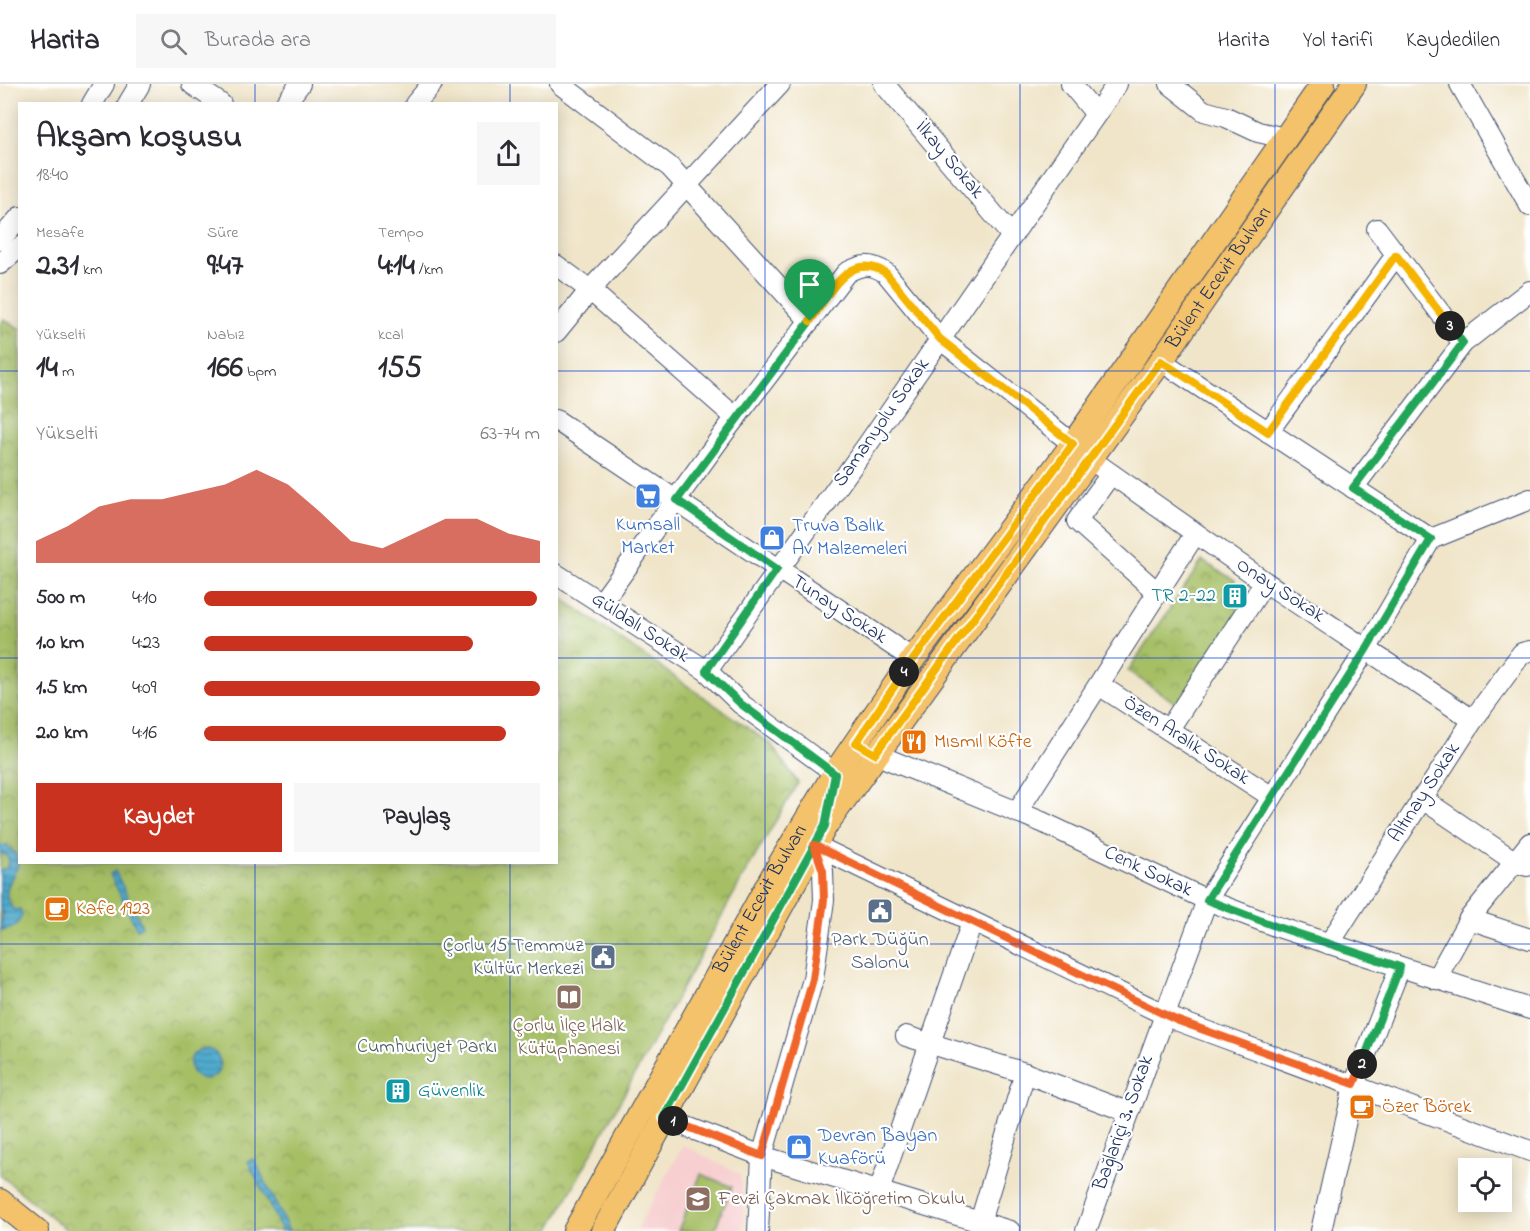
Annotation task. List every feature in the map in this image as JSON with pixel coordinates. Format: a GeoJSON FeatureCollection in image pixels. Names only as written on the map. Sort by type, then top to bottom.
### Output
{"type":"FeatureCollection","features":[{"type":"Feature","properties":{"kind":"main road","name":"Bülent Ecevit Bulvarı"},"geometry":{"type":"LineString","coordinates":[[865,748],[1082,451],[1285,138],[1323,84]]}},
{"type":"Feature","properties":{"kind":"main road","name":"Bülent Ecevit Bulvarı"},"geometry":{"type":"LineString","coordinates":[[575,1231],[865,748],[913,659],[1082,451],[1161,361],[1354,84]]}},
{"type":"Feature","properties":{"kind":"main road"},"geometry":{"type":"LineString","coordinates":[[812,836],[835,774],[865,748]]}},
{"type":"Feature","properties":{"kind":"main road","name":"Bülent Ecevit Bulvarı"},"geometry":{"type":"LineString","coordinates":[[603,1231],[812,836]]}},
{"type":"Feature","properties":{"kind":"main road"},"geometry":{"type":"LineString","coordinates":[[0,1201],[37,1231]]}},
{"type":"Feature","properties":{"kind":"main road"},"geometry":{"type":"LineString","coordinates":[[0,1220],[14,1231]]}},
{"type":"Feature","properties":{"kind":"street"},"geometry":{"type":"LineString","coordinates":[[93,102],[104,84]]}},
{"type":"Feature","properties":{"kind":"street"},"geometry":{"type":"LineString","coordinates":[[129,102],[140,84]]}},
{"type":"Feature","properties":{"kind":"street"},"geometry":{"type":"LineString","coordinates":[[192,84],[218,102]]}},
{"type":"Feature","properties":{"kind":"street"},"geometry":{"type":"LineString","coordinates":[[286,102],[300,84]]}},
{"type":"Feature","properties":{"kind":"street"},"geometry":{"type":"LineString","coordinates":[[417,102],[432,84]]}},
{"type":"Feature","properties":{"kind":"street"},"geometry":{"type":"LineString","coordinates":[[560,84],[670,167],[810,321],[601,603]]}},
{"type":"Feature","properties":{"kind":"street"},"geometry":{"type":"LineString","coordinates":[[558,330],[590,290],[780,84]]}},
{"type":"Feature","properties":{"kind":"street","name":"İlkay Sokak"},"geometry":{"type":"LineString","coordinates":[[884,84],[1012,236]]}},
{"type":"Feature","properties":{"kind":"street"},"geometry":{"type":"LineString","coordinates":[[1071,84],[1096,114]]}},
{"type":"Feature","properties":{"kind":"street","name":"Samanyolu Sokak"},"geometry":{"type":"LineString","coordinates":[[706,671],[1117,84]]}},
{"type":"Feature","properties":{"kind":"street"},"geometry":{"type":"LineString","coordinates":[[1170,84],[1204,111],[1226,117],[1258,132],[1285,138]]}},
{"type":"Feature","properties":{"kind":"street"},"geometry":{"type":"LineString","coordinates":[[1460,84],[1530,206]]}},
{"type":"Feature","properties":{"kind":"street"},"geometry":{"type":"LineString","coordinates":[[0,240],[18,219]]}},
{"type":"Feature","properties":{"kind":"street"},"geometry":{"type":"LineString","coordinates":[[1377,229],[1463,343]]}},
{"type":"Feature","properties":{"kind":"street"},"geometry":{"type":"LineString","coordinates":[[0,264],[18,249]]}},
{"type":"Feature","properties":{"kind":"street"},"geometry":{"type":"LineString","coordinates":[[1268,432],[1396,255]]}},
{"type":"Feature","properties":{"kind":"street","name":"Onay Sokak"},"geometry":{"type":"LineString","coordinates":[[810,321],[846,273],[861,265],[875,266],[886,273],[940,339],[1111,474],[1264,582],[1473,720]]}},
{"type":"Feature","properties":{"kind":"street"},"geometry":{"type":"LineString","coordinates":[[558,266],[590,290],[736,418]]}},
{"type":"Feature","properties":{"kind":"street"},"geometry":{"type":"LineString","coordinates":[[1353,488],[1463,343],[1530,291]]}},
{"type":"Feature","properties":{"kind":"street"},"geometry":{"type":"LineString","coordinates":[[1161,361],[1431,539],[1505,507],[1530,499]]}},
{"type":"Feature","properties":{"kind":"street","name":"Tunay Sokak"},"geometry":{"type":"LineString","coordinates":[[558,421],[913,659]]}},
{"type":"Feature","properties":{"kind":"street"},"geometry":{"type":"LineString","coordinates":[[1111,474],[1077,521],[1158,593]]}},
{"type":"Feature","properties":{"kind":"street"},"geometry":{"type":"LineString","coordinates":[[1017,812],[1195,534]]}},
{"type":"Feature","properties":{"kind":"street","name":"Bağlariçi 3. Sokak"},"geometry":{"type":"LineString","coordinates":[[1086,1231],[1163,1014],[1207,900],[1367,648],[1431,539]]}},
{"type":"Feature","properties":{"kind":"street","name":"Güldalı Sokak"},"geometry":{"type":"LineString","coordinates":[[558,575],[706,671],[741,704],[835,774]]}},
{"type":"Feature","properties":{"kind":"street"},"geometry":{"type":"LineString","coordinates":[[1168,729],[1264,582]]}},
{"type":"Feature","properties":{"kind":"street","name":"Altınay Sokak"},"geometry":{"type":"LineString","coordinates":[[1329,944],[1473,720],[1522,653],[1530,651]]}},
{"type":"Feature","properties":{"kind":"street","name":"Özen Aralık Sokak"},"geometry":{"type":"LineString","coordinates":[[1099,685],[1272,797]]}},
{"type":"Feature","properties":{"kind":"street","name":"Cenk Sokak"},"geometry":{"type":"LineString","coordinates":[[865,748],[1017,812],[1207,900],[1329,944],[1530,1009]]}},
{"type":"Feature","properties":{"kind":"street"},"geometry":{"type":"LineString","coordinates":[[1421,798],[1523,865]]}},
{"type":"Feature","properties":{"kind":"street"},"geometry":{"type":"LineString","coordinates":[[812,836],[972,922],[1163,1014],[1291,1064],[1354,1084],[1530,1151]]}},
{"type":"Feature","properties":{"kind":"street"},"geometry":{"type":"LineString","coordinates":[[758,1231],[762,1156],[813,979],[824,900],[823,871],[812,836]]}},
{"type":"Feature","properties":{"kind":"street"},"geometry":{"type":"LineString","coordinates":[[1436,979],[1469,919],[1523,865],[1530,843]]}},
{"type":"Feature","properties":{"kind":"street"},"geometry":{"type":"LineString","coordinates":[[1469,919],[1530,939]]}},
{"type":"Feature","properties":{"kind":"street"},"geometry":{"type":"LineString","coordinates":[[879,1191],[972,922]]}},
{"type":"Feature","properties":{"kind":"street"},"geometry":{"type":"LineString","coordinates":[[1321,1231],[1354,1084],[1400,967]]}},
{"type":"Feature","properties":{"kind":"street"},"geometry":{"type":"LineString","coordinates":[[906,1036],[1025,1072],[1128,1112]]}},
{"type":"Feature","properties":{"kind":"street"},"geometry":{"type":"LineString","coordinates":[[981,1222],[1025,1072]]}},
{"type":"Feature","properties":{"kind":"street"},"geometry":{"type":"LineString","coordinates":[[664,1118],[762,1156],[1010,1231]]}},
{"type":"Feature","properties":{"kind":"shaded area","name":"Fevzi Çakmak İlköğretim Okulu"},"geometry":{"type":"Polygon","coordinates":[[[683,1145],[740,1174],[745,1223],[741,1231],[636,1231],[683,1145]]]}},
{"type":"Feature","properties":{"kind":"green space","name":"Cumhuriyet Parkı"},"geometry":{"type":"Polygon","coordinates":[[[4,319],[18,328],[18,864],[558,864],[558,596],[771,744],[798,783],[743,877],[549,1231],[68,1231],[0,1175],[0,325],[4,319]]]}},
{"type":"Feature","properties":{"kind":"green space"},"geometry":{"type":"Polygon","coordinates":[[[1202,561],[1235,580],[1224,599],[1242,612],[1180,706],[1128,671],[1202,561]]]}},
{"type":"Feature","properties":{"kind":"green space"},"geometry":{"type":"Polygon","coordinates":[[[701,1174],[732,1187],[714,1231],[678,1231],[701,1174]]]}},
{"type":"Feature","properties":{"kind":"water"},"geometry":{"type":"Polygon","coordinates":[[[0,845],[7,846],[16,854],[18,866],[7,888],[7,898],[14,910],[20,909],[22,915],[14,927],[4,930],[0,930],[3,913],[0,909],[0,870],[7,868],[9,860],[6,855],[0,853],[0,845]]]}},
{"type":"Feature","properties":{"kind":"water"},"geometry":{"type":"Polygon","coordinates":[[[115,871],[142,926],[137,929],[110,874],[115,871]]]}},
{"type":"Feature","properties":{"kind":"water"},"geometry":{"type":"Polygon","coordinates":[[[205,1049],[216,1053],[220,1064],[216,1075],[205,1079],[194,1075],[190,1064],[194,1053],[205,1049]]]}},
{"type":"Feature","properties":{"kind":"water"},"geometry":{"type":"Polygon","coordinates":[[[254,1159],[289,1231],[282,1231],[248,1161],[254,1159]]]}},
{"type":"Feature","properties":{"kind":"place","name":"Kumsall Market"},"geometry":{"type":"Point","coordinates":[648,496]}},
{"type":"Feature","properties":{"kind":"place","name":"Truva Balık Av Malzemeleri"},"geometry":{"type":"Point","coordinates":[772,538]}},
{"type":"Feature","properties":{"kind":"place","name":"TR 2-22"},"geometry":{"type":"Point","coordinates":[1235,596]}},
{"type":"Feature","properties":{"kind":"place","name":"Mısmıl Köfte"},"geometry":{"type":"Point","coordinates":[914,742]}},
{"type":"Feature","properties":{"kind":"place","name":"Kafe 1923"},"geometry":{"type":"Point","coordinates":[57,909]}},
{"type":"Feature","properties":{"kind":"place","name":"Park Düğün Salonu"},"geometry":{"type":"Point","coordinates":[880,911]}},
{"type":"Feature","properties":{"kind":"place","name":"Çorlu 15 Temmuz Kültür Merkezi"},"geometry":{"type":"Point","coordinates":[603,957]}},
{"type":"Feature","properties":{"kind":"place","name":"Çorlu İlçe Halk Kütüphanesi"},"geometry":{"type":"Point","coordinates":[569,997]}},
{"type":"Feature","properties":{"kind":"place","name":"Güvenlik"},"geometry":{"type":"Point","coordinates":[398,1091]}},
{"type":"Feature","properties":{"kind":"place","name":"Özer Börek"},"geometry":{"type":"Point","coordinates":[1362,1107]}},
{"type":"Feature","properties":{"kind":"place","name":"Devran Bayan Kuaförü"},"geometry":{"type":"Point","coordinates":[799,1147]}},
{"type":"Feature","properties":{"kind":"place","name":"Fevzi Çakmak İlköğretim Okulu"},"geometry":{"type":"Point","coordinates":[698,1199]}},
{"type":"Feature","properties":{"kind":"route"},"geometry":{"type":"LineString","coordinates":[[810,321],[724,433],[677,500],[777,569],[706,671],[741,704],[835,774],[825,826],[814,845],[749,962],[664,1118],[762,1156],[813,979],[824,900],[823,871],[814,845],[1176,1020],[1291,1064],[1354,1084],[1400,967],[1275,926],[1207,900],[1328,706],[1367,648],[1431,539],[1353,488],[1463,343],[1396,255],[1268,432],[1161,361],[875,754],[856,743],[913,659],[1073,444],[940,339],[886,273],[875,266],[861,265],[846,273],[810,321]]}}]}
